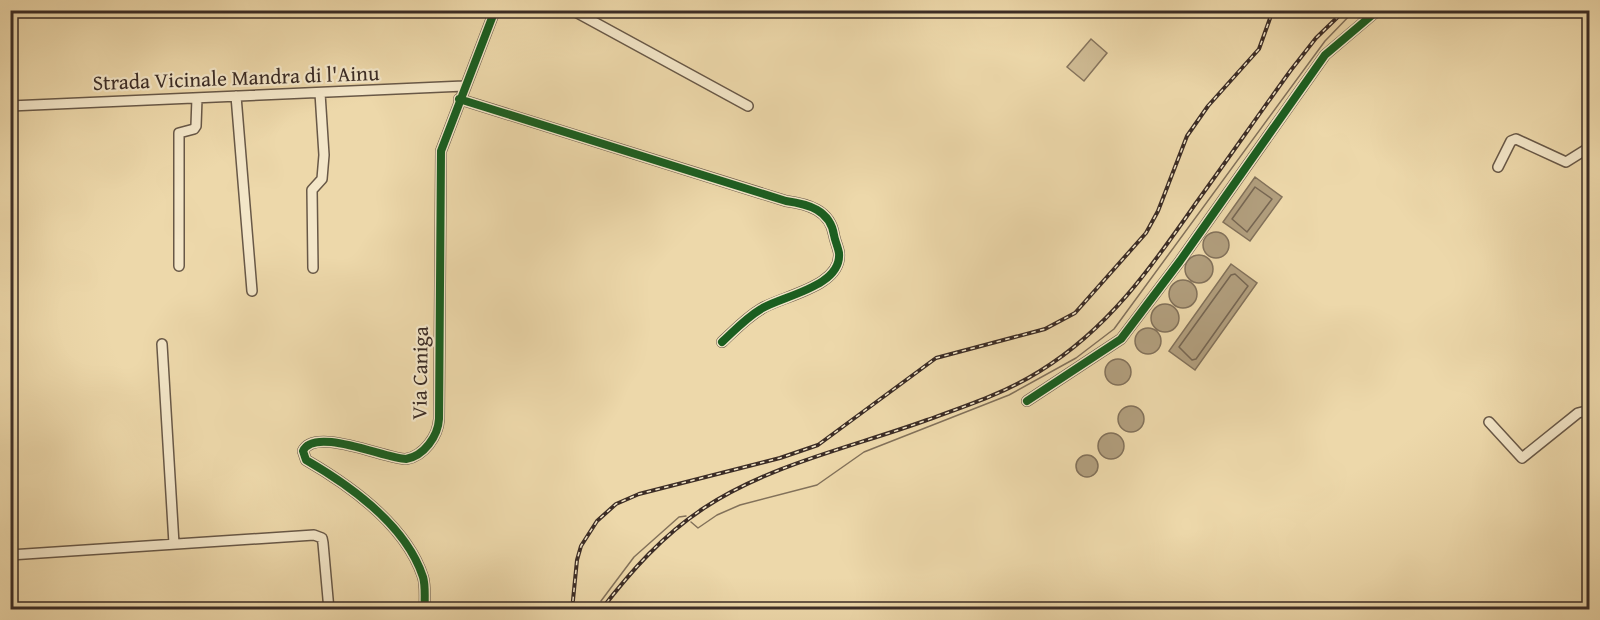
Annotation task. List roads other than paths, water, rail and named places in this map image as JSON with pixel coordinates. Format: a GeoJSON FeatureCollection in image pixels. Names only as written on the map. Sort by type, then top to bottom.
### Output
{"type":"FeatureCollection","features":[{"type":"Feature","properties":{"kind":"street","name":"Via Caniga"},"geometry":{"type":"LineString","coordinates":[[425,609],[424,580],[405,541],[388,523],[335,477],[306,460],[303,451],[305,446],[312,442],[333,443],[406,459],[423,451],[436,433],[439,419],[441,158],[459,99],[495,10]]}},
{"type":"Feature","properties":{"kind":"street"},"geometry":{"type":"LineString","coordinates":[[572,10],[748,106]]}},
{"type":"Feature","properties":{"kind":"street"},"geometry":{"type":"LineString","coordinates":[[1027,401],[1120,339],[1180,261],[1325,56],[1378,10]]}},
{"type":"Feature","properties":{"kind":"street","name":"Strada Vicinale Mandra di l'Ainu"},"geometry":{"type":"LineString","coordinates":[[10,106],[464,87]]}},
{"type":"Feature","properties":{"kind":"street"},"geometry":{"type":"LineString","coordinates":[[313,268],[312,190],[322,179],[324,155],[320,93]]}},
{"type":"Feature","properties":{"kind":"street"},"geometry":{"type":"LineString","coordinates":[[236,96],[252,291]]}},
{"type":"Feature","properties":{"kind":"street"},"geometry":{"type":"LineString","coordinates":[[179,266],[179,133],[194,129],[196,126],[197,98]]}},
{"type":"Feature","properties":{"kind":"street"},"geometry":{"type":"LineString","coordinates":[[459,99],[786,201],[803,204],[822,212],[833,230],[839,254],[833,271],[794,297],[762,308],[722,342]]}},
{"type":"Feature","properties":{"kind":"street"},"geometry":{"type":"LineString","coordinates":[[1498,167],[1511,141],[1516,139],[1566,162],[1590,147]]}},
{"type":"Feature","properties":{"kind":"street"},"geometry":{"type":"LineString","coordinates":[[162,344],[174,544]]}},
{"type":"Feature","properties":{"kind":"street"},"geometry":{"type":"LineString","coordinates":[[1489,422],[1522,458],[1578,412],[1590,410]]}},
{"type":"Feature","properties":{"kind":"street"},"geometry":{"type":"LineString","coordinates":[[10,555],[314,535],[322,538],[329,609]]}},
{"type":"Feature","properties":{"kind":"water"},"geometry":{"type":"Polygon","coordinates":[[[1255,177],[1282,197],[1250,241],[1223,222],[1255,177]]]}},
{"type":"Feature","properties":{"kind":"water"},"geometry":{"type":"Polygon","coordinates":[[[1216,232],[1225,236],[1229,245],[1225,254],[1216,258],[1207,254],[1203,245],[1207,236],[1216,232]]]}},
{"type":"Feature","properties":{"kind":"water"},"geometry":{"type":"Polygon","coordinates":[[[1199,255],[1209,259],[1213,269],[1209,279],[1199,283],[1189,279],[1185,269],[1189,259],[1199,255]]]}},
{"type":"Feature","properties":{"kind":"water"},"geometry":{"type":"Polygon","coordinates":[[[1231,264],[1257,283],[1195,370],[1169,351],[1231,264]]]}},
{"type":"Feature","properties":{"kind":"water"},"geometry":{"type":"Polygon","coordinates":[[[1183,280],[1193,284],[1197,294],[1193,304],[1183,308],[1173,304],[1169,294],[1173,284],[1183,280]]]}},
{"type":"Feature","properties":{"kind":"water"},"geometry":{"type":"Polygon","coordinates":[[[1165,304],[1175,308],[1179,318],[1175,328],[1165,332],[1155,328],[1151,318],[1155,308],[1165,304]]]}},
{"type":"Feature","properties":{"kind":"water"},"geometry":{"type":"Polygon","coordinates":[[[1148,328],[1157,332],[1161,341],[1157,350],[1148,354],[1139,350],[1135,341],[1139,332],[1148,328]]]}},
{"type":"Feature","properties":{"kind":"water"},"geometry":{"type":"Polygon","coordinates":[[[1118,359],[1127,363],[1131,372],[1127,381],[1118,385],[1109,381],[1105,372],[1109,363],[1118,359]]]}},
{"type":"Feature","properties":{"kind":"water"},"geometry":{"type":"Polygon","coordinates":[[[1131,406],[1140,410],[1144,419],[1140,428],[1131,432],[1122,428],[1118,419],[1122,410],[1131,406]]]}},
{"type":"Feature","properties":{"kind":"water"},"geometry":{"type":"Polygon","coordinates":[[[1111,433],[1120,437],[1124,446],[1120,455],[1111,459],[1102,455],[1098,446],[1102,437],[1111,433]]]}},
{"type":"Feature","properties":{"kind":"water"},"geometry":{"type":"Polygon","coordinates":[[[1087,455],[1095,458],[1098,466],[1095,474],[1087,477],[1079,474],[1076,466],[1079,458],[1087,455]]]}},
{"type":"Feature","properties":{"kind":"waterway"},"geometry":{"type":"LineString","coordinates":[[691,522],[698,528],[717,515],[740,505],[817,485],[864,452],[1009,395],[1076,358],[1114,329],[1325,41],[1355,10]]}},
{"type":"Feature","properties":{"kind":"waterway"},"geometry":{"type":"LineString","coordinates":[[601,601],[634,557],[679,517],[686,516]]}},
{"type":"Feature","properties":{"kind":"railway"},"geometry":{"type":"LineString","coordinates":[[572,610],[577,560],[581,546],[597,521],[616,504],[639,494],[780,458],[818,445],[936,358],[1045,329],[1075,313],[1146,233],[1158,211],[1187,136],[1208,106],[1259,49],[1273,10]]}},
{"type":"Feature","properties":{"kind":"railway"},"geometry":{"type":"LineString","coordinates":[[601,610],[624,581],[661,542],[704,508],[730,493],[784,468],[956,410],[1013,386],[1040,371],[1087,336],[1127,296],[1145,274],[1291,70],[1316,38],[1345,10]]}}]}
